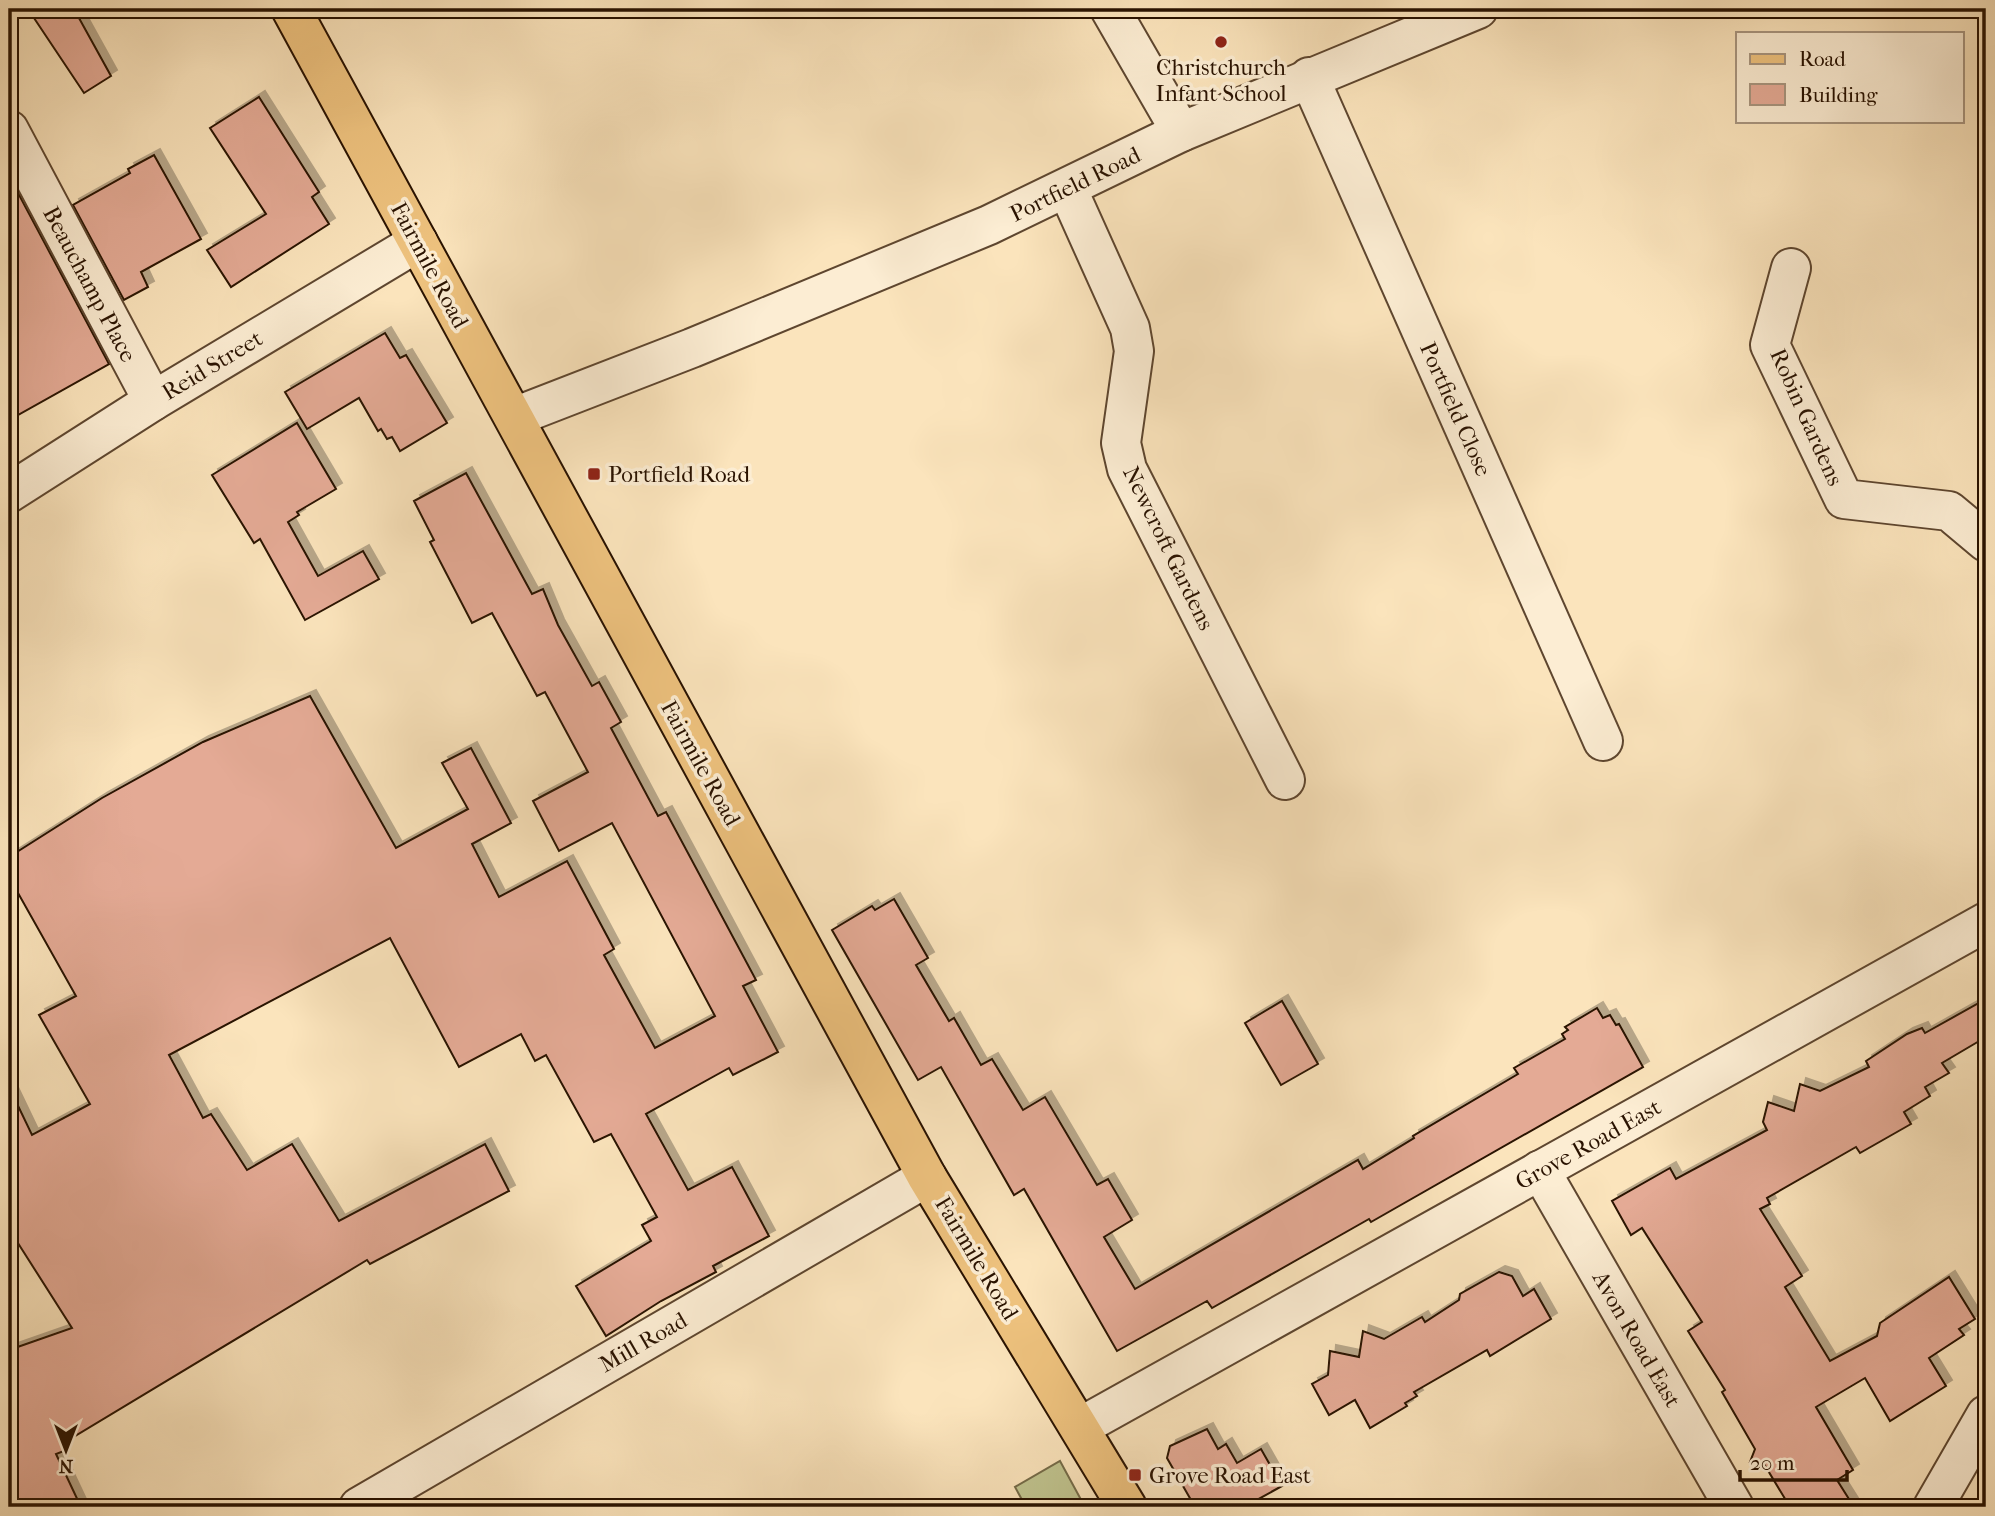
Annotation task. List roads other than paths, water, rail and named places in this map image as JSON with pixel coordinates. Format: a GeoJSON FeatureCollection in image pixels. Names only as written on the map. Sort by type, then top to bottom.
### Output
{"type":"FeatureCollection","features":[{"type":"Feature","properties":{"kind":"main road","name":"Fairmile Road"},"geometry":{"type":"LineString","coordinates":[[291,9],[927,1177],[1127,1507]]}},
{"type":"Feature","properties":{"kind":"street"},"geometry":{"type":"LineString","coordinates":[[1110,9],[1181,132]]}},
{"type":"Feature","properties":{"kind":"street","name":"Portfield Road"},"geometry":{"type":"LineString","coordinates":[[514,418],[989,225],[1181,132],[1478,9]]}},
{"type":"Feature","properties":{"kind":"street","name":"Portfield Close"},"geometry":{"type":"LineString","coordinates":[[1309,77],[1603,741]]}},
{"type":"Feature","properties":{"kind":"street","name":"Beauchamp Place"},"geometry":{"type":"LineString","coordinates":[[9,130],[153,401]]}},
{"type":"Feature","properties":{"kind":"street","name":"Newcroft Gardens"},"geometry":{"type":"LineString","coordinates":[[1067,188],[1130,328],[1134,351],[1121,443],[1127,469],[1285,780]]}},
{"type":"Feature","properties":{"kind":"street","name":"Reid Street"},"geometry":{"type":"LineString","coordinates":[[9,493],[153,401],[418,242]]}},
{"type":"Feature","properties":{"kind":"street","name":"Robin Gardens"},"geometry":{"type":"LineString","coordinates":[[1791,268],[1770,345],[1844,499],[1949,511],[1986,542]]}},
{"type":"Feature","properties":{"kind":"street","name":"Grove Road East"},"geometry":{"type":"LineString","coordinates":[[1080,1427],[1986,922]]}},
{"type":"Feature","properties":{"kind":"street","name":"Avon Road East"},"geometry":{"type":"LineString","coordinates":[[1540,1170],[1734,1507]]}},
{"type":"Feature","properties":{"kind":"street","name":"Mill Road"},"geometry":{"type":"LineString","coordinates":[[359,1507],[927,1177]]}},
{"type":"Feature","properties":{"kind":"street"},"geometry":{"type":"LineString","coordinates":[[1933,1507],[1986,1415]]}},
{"type":"Feature","properties":{"kind":"place","name":"Christchurch Infant School"},"geometry":{"type":"Point","coordinates":[1221,42]}},
{"type":"Feature","properties":{"kind":"place","name":"Portfield Road"},"geometry":{"type":"Point","coordinates":[594,474]}},
{"type":"Feature","properties":{"kind":"place","name":"Grove Road East"},"geometry":{"type":"Point","coordinates":[1135,1475]}}]}
